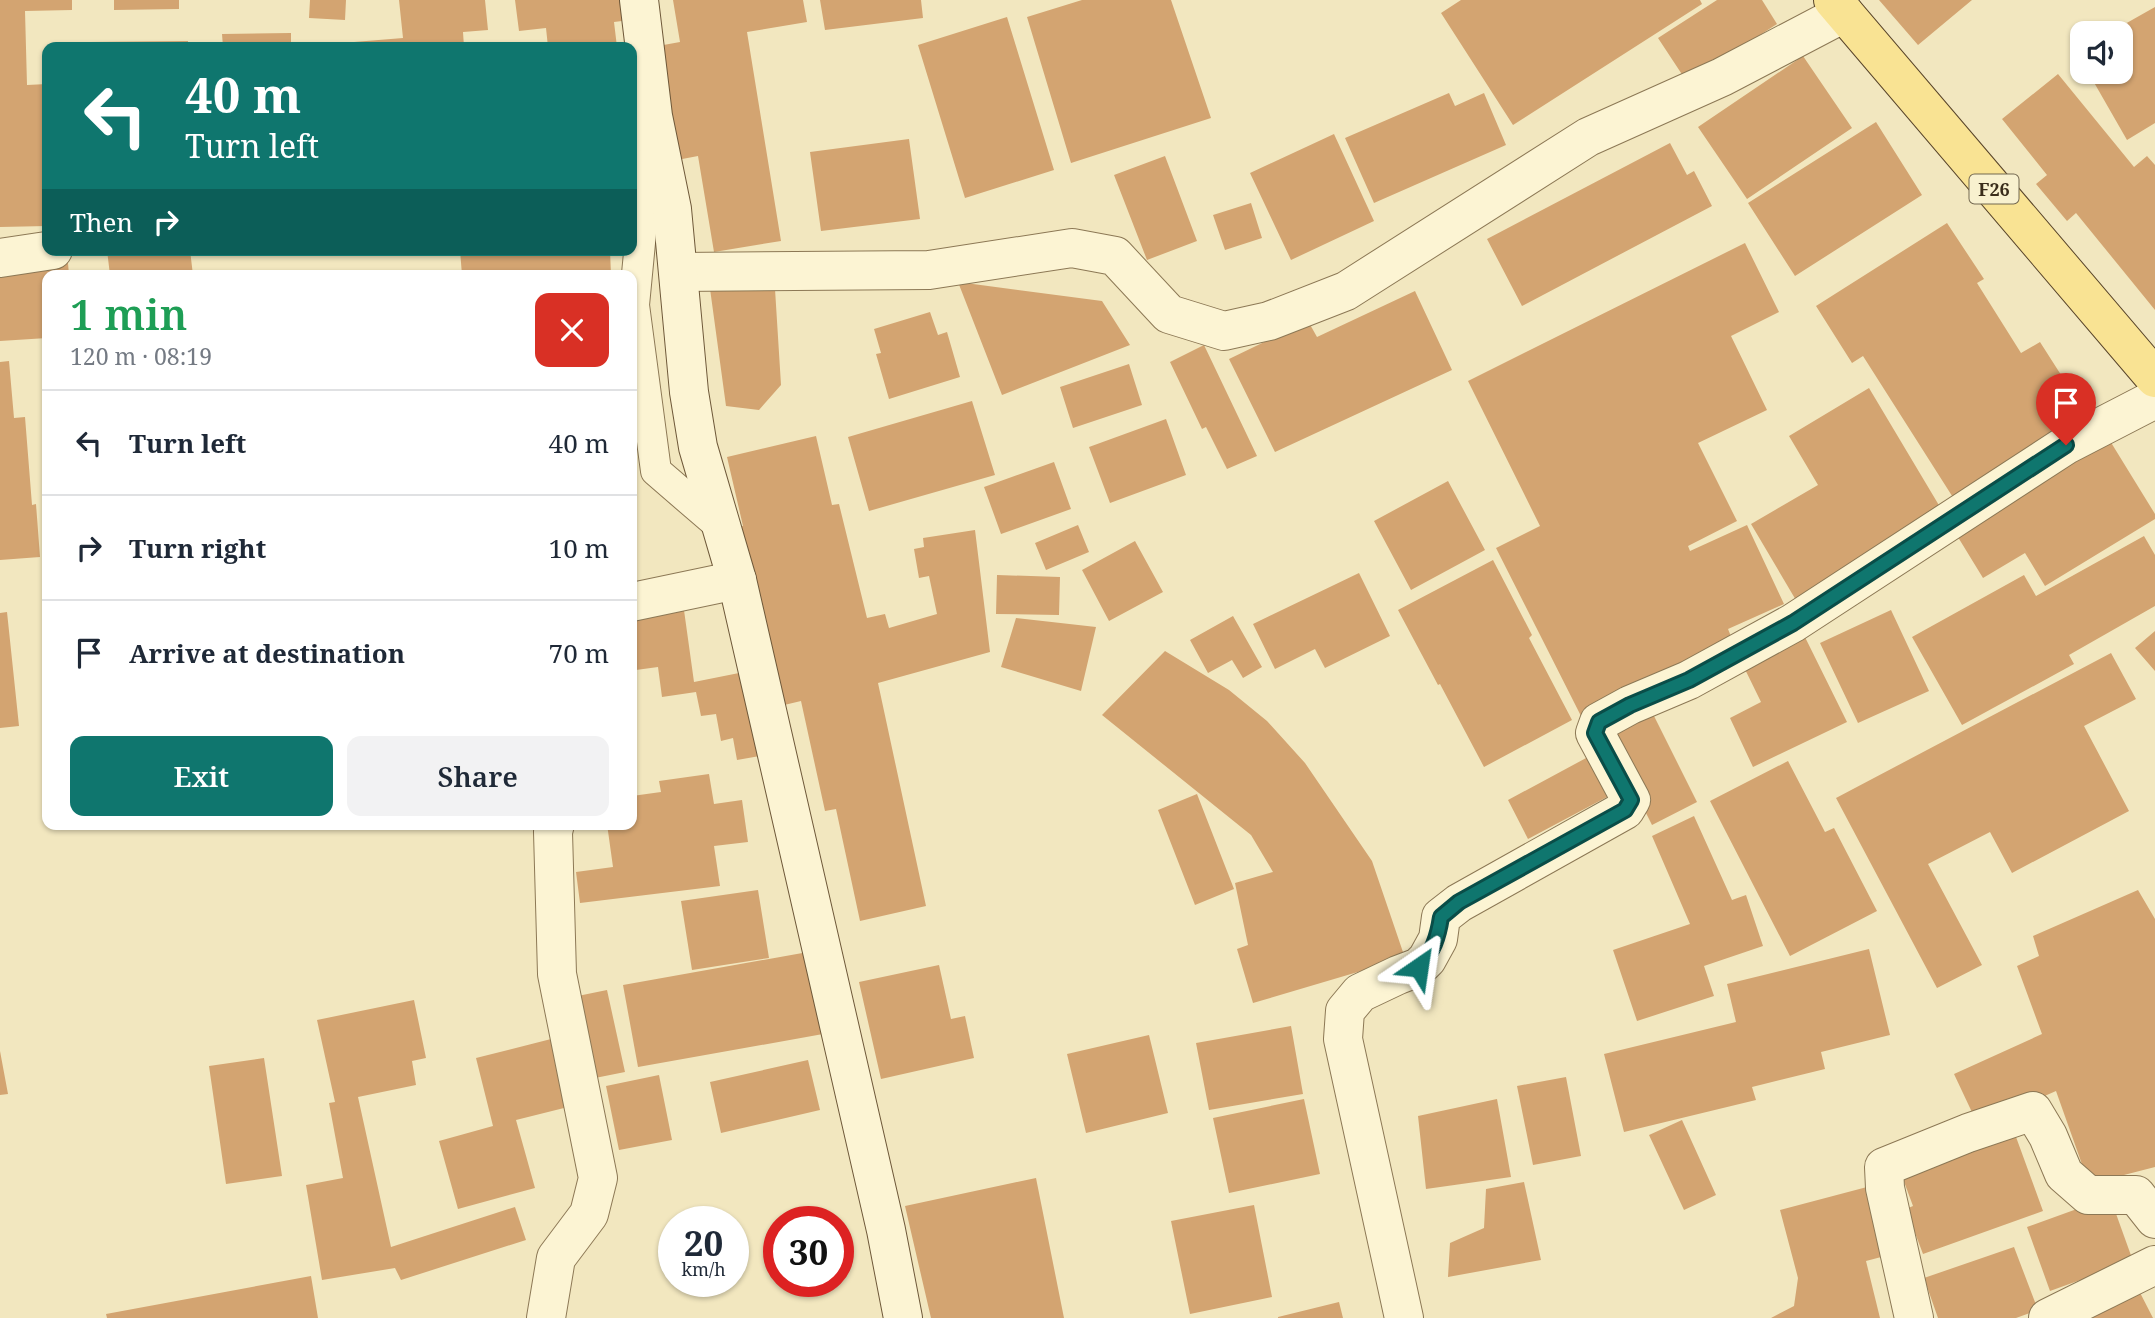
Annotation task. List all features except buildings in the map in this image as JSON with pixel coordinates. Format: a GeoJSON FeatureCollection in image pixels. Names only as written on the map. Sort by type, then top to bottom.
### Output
{"type":"FeatureCollection","features":[{"type":"Feature","properties":{"kind":"main road","name":"F26"},"geometry":{"type":"LineString","coordinates":[[1838,7],[2155,378]]}},
{"type":"Feature","properties":{"kind":"street"},"geometry":{"type":"LineString","coordinates":[[637,234],[642,116],[639,0]]}},
{"type":"Feature","properties":{"kind":"street"},"geometry":{"type":"LineString","coordinates":[[679,272],[929,270],[1072,248],[1115,256],[1169,314],[1224,331],[1269,321],[1346,291],[1588,137],[1721,76],[1838,7]]}},
{"type":"Feature","properties":{"kind":"street"},"geometry":{"type":"LineString","coordinates":[[642,116],[672,209],[689,391],[698,447],[737,580],[883,1217],[903,1318]]}},
{"type":"Feature","properties":{"kind":"street"},"geometry":{"type":"LineString","coordinates":[[0,258],[42,252]]}},
{"type":"Feature","properties":{"kind":"street"},"geometry":{"type":"LineString","coordinates":[[637,328],[656,471],[721,527]]}},
{"type":"Feature","properties":{"kind":"street"},"geometry":{"type":"LineString","coordinates":[[1404,1318],[1343,1039],[1345,1011],[1360,993],[1419,967],[1427,959],[1438,939],[1441,917],[1459,902],[1625,810],[1631,800],[1595,733],[1599,722],[1630,705],[1689,680],[1793,623],[2066,445],[2155,399]]}},
{"type":"Feature","properties":{"kind":"street"},"geometry":{"type":"LineString","coordinates":[[637,601],[737,580]]}},
{"type":"Feature","properties":{"kind":"street"},"geometry":{"type":"LineString","coordinates":[[546,1318],[556,1258],[589,1214],[598,1178],[557,974],[554,830]]}},
{"type":"Feature","properties":{"kind":"street"},"geometry":{"type":"LineString","coordinates":[[1914,1318],[1885,1188],[1885,1167],[1968,1133],[2033,1111],[2048,1136],[2064,1174],[2088,1195],[2136,1195],[2155,1219]]}},
{"type":"Feature","properties":{"kind":"street"},"geometry":{"type":"LineString","coordinates":[[2048,1318],[2155,1265]]}},
{"type":"Feature","properties":{"kind":"route"},"geometry":{"type":"LineString","coordinates":[[1419,967],[1427,959],[1438,939],[1441,917],[1459,902],[1625,810],[1631,800],[1595,733],[1599,722],[1630,705],[1689,680],[1793,623],[2066,445]]}}]}
